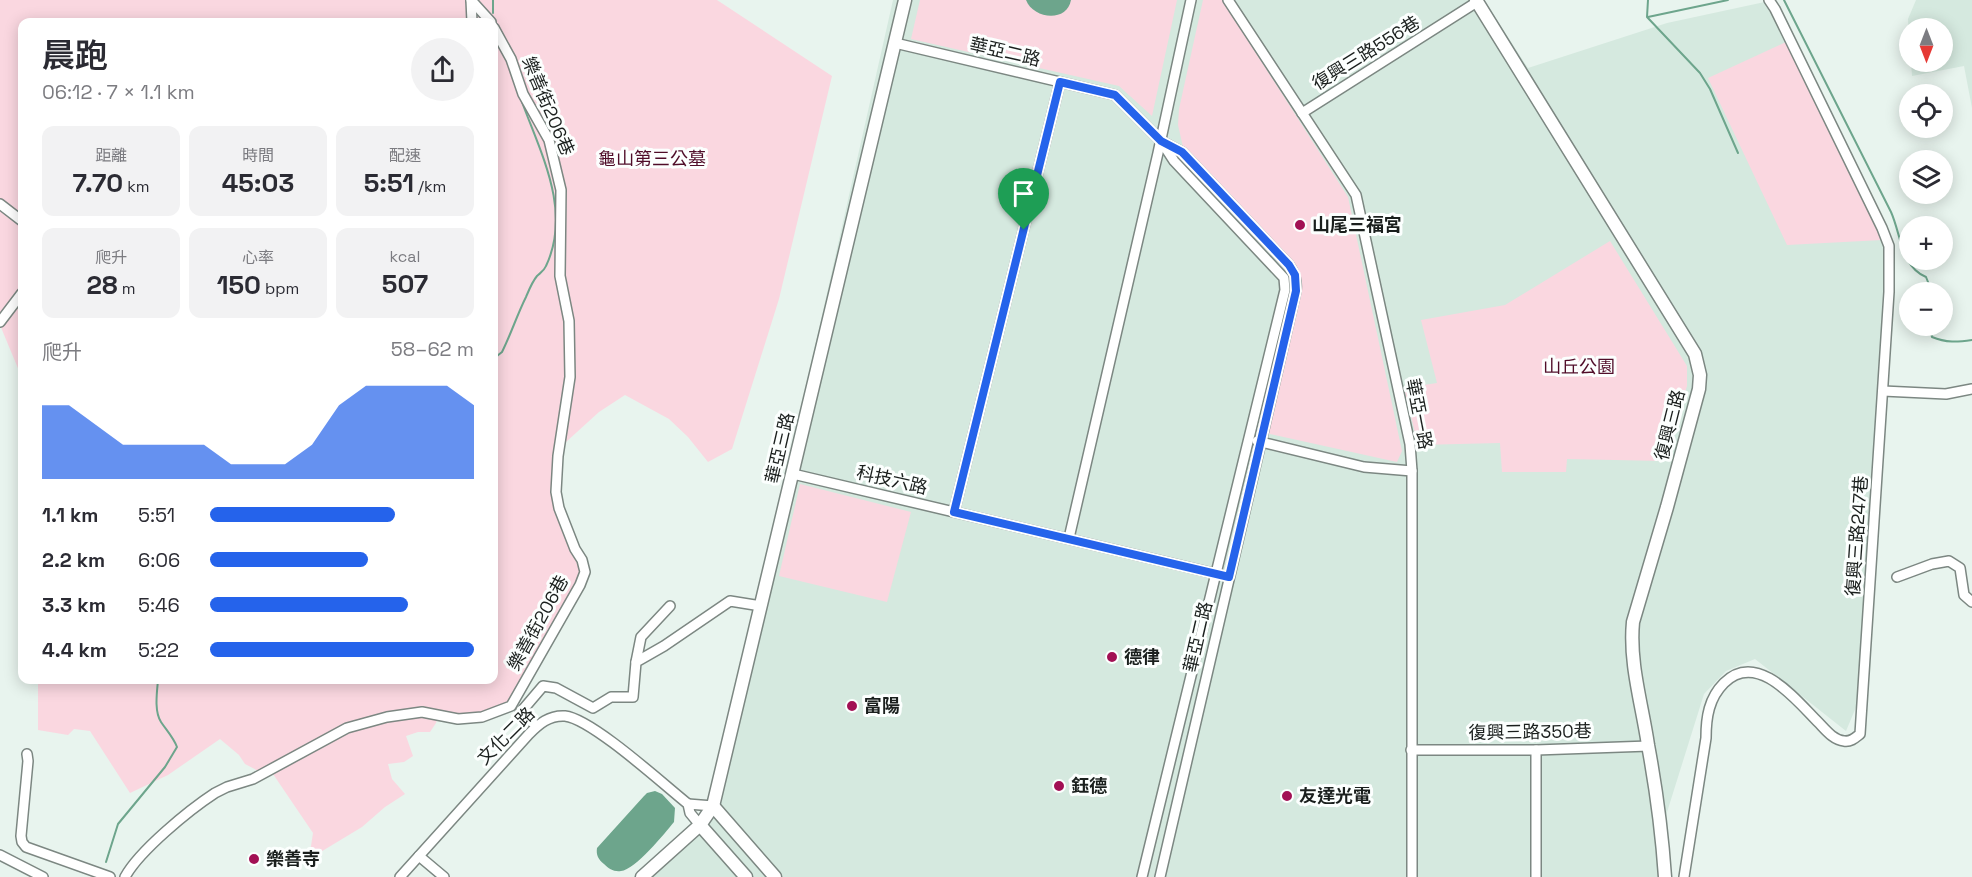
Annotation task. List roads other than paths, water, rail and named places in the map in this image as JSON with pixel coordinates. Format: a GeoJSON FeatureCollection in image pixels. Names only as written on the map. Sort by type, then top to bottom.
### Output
{"type":"FeatureCollection","features":[{"type":"Feature","properties":{"kind":"street"},"geometry":{"type":"LineString","coordinates":[[471,0],[472,18]]}},
{"type":"Feature","properties":{"kind":"street"},"geometry":{"type":"LineString","coordinates":[[471,0],[487,18]]}},
{"type":"Feature","properties":{"kind":"street","name":"華亞三路"},"geometry":{"type":"LineString","coordinates":[[642,877],[700,825],[713,806],[905,0]]}},
{"type":"Feature","properties":{"kind":"street"},"geometry":{"type":"LineString","coordinates":[[1069,538],[1161,141],[1191,0]]}},
{"type":"Feature","properties":{"kind":"street","name":"華亞一路"},"geometry":{"type":"LineString","coordinates":[[1228,0],[1356,195],[1410,444],[1412,471],[1412,877]]}},
{"type":"Feature","properties":{"kind":"street","name":"復興三路247巷"},"geometry":{"type":"LineString","coordinates":[[1684,877],[1709,707],[1728,679],[1749,671],[1760,672],[1799,703],[1832,735],[1843,741],[1852,741],[1860,734],[1889,292],[1889,246],[1769,0]]}},
{"type":"Feature","properties":{"kind":"street","name":"復興三路556巷"},"geometry":{"type":"LineString","coordinates":[[1302,113],[1476,1]]}},
{"type":"Feature","properties":{"kind":"street","name":"復興三路"},"geometry":{"type":"LineString","coordinates":[[1476,1],[1695,354],[1700,375],[1668,507],[1633,622],[1632,641],[1635,669],[1649,746],[1665,877]]}},
{"type":"Feature","properties":{"kind":"street","name":"樂善街206巷"},"geometry":{"type":"LineString","coordinates":[[125,877],[150,847],[203,800],[227,787],[253,779],[347,728],[387,717],[422,712],[458,719],[482,717],[511,706],[580,585],[585,572],[582,560],[575,549],[559,508],[556,492],[558,456],[570,377],[569,321],[560,276],[561,190],[549,140],[523,94],[512,59],[498,35]]}},
{"type":"Feature","properties":{"kind":"street","name":"華亞二路"},"geometry":{"type":"LineString","coordinates":[[895,43],[1115,95],[1161,141],[1174,161],[1284,278],[1285,290],[1142,877]]}},
{"type":"Feature","properties":{"kind":"street"},"geometry":{"type":"LineString","coordinates":[[954,512],[1060,82]]}},
{"type":"Feature","properties":{"kind":"street","name":"華亞二路"},"geometry":{"type":"LineString","coordinates":[[1160,877],[1296,291],[1295,275],[1289,265],[1182,152],[1161,141]]}},
{"type":"Feature","properties":{"kind":"street"},"geometry":{"type":"LineString","coordinates":[[0,204],[18,218]]}},
{"type":"Feature","properties":{"kind":"street"},"geometry":{"type":"LineString","coordinates":[[0,322],[18,298]]}},
{"type":"Feature","properties":{"kind":"street"},"geometry":{"type":"LineString","coordinates":[[1883,391],[1946,394],[1972,389]]}},
{"type":"Feature","properties":{"kind":"street"},"geometry":{"type":"LineString","coordinates":[[1249,439],[1364,467],[1412,471]]}},
{"type":"Feature","properties":{"kind":"street","name":"科技六路"},"geometry":{"type":"LineString","coordinates":[[793,474],[1229,577]]}},
{"type":"Feature","properties":{"kind":"street"},"geometry":{"type":"LineString","coordinates":[[1897,577],[1932,564],[1949,561],[1960,568],[1964,595],[1972,602]]}},
{"type":"Feature","properties":{"kind":"street"},"geometry":{"type":"LineString","coordinates":[[636,662],[664,646],[730,601],[761,606]]}},
{"type":"Feature","properties":{"kind":"street"},"geometry":{"type":"LineString","coordinates":[[537,726],[520,713],[543,686],[556,688],[593,708],[611,697],[633,697],[641,638],[670,606]]}},
{"type":"Feature","properties":{"kind":"street","name":"文化二路"},"geometry":{"type":"LineString","coordinates":[[400,877],[537,726],[551,717],[563,716],[582,721],[688,804],[690,813],[746,877]]}},
{"type":"Feature","properties":{"kind":"street","name":"復興三路350巷"},"geometry":{"type":"LineString","coordinates":[[1411,750],[1536,750],[1649,746]]}},
{"type":"Feature","properties":{"kind":"street"},"geometry":{"type":"LineString","coordinates":[[1536,750],[1536,877]]}},
{"type":"Feature","properties":{"kind":"street"},"geometry":{"type":"LineString","coordinates":[[27,754],[22,842],[26,847],[110,877]]}},
{"type":"Feature","properties":{"kind":"street"},"geometry":{"type":"LineString","coordinates":[[688,804],[713,806],[775,877]]}},
{"type":"Feature","properties":{"kind":"street"},"geometry":{"type":"LineString","coordinates":[[0,855],[43,877]]}},
{"type":"Feature","properties":{"kind":"street"},"geometry":{"type":"LineString","coordinates":[[419,856],[444,877]]}},
{"type":"Feature","properties":{"kind":"waterway"},"geometry":{"type":"LineString","coordinates":[[493,0],[493,13]]}},
{"type":"Feature","properties":{"kind":"waterway"},"geometry":{"type":"LineString","coordinates":[[1648,0],[1647,17],[1700,73],[1710,89],[1738,153]]}},
{"type":"Feature","properties":{"kind":"waterway"},"geometry":{"type":"LineString","coordinates":[[1648,17],[1728,0]]}},
{"type":"Feature","properties":{"kind":"waterway"},"geometry":{"type":"LineString","coordinates":[[1784,0],[1891,212],[1911,266],[1926,277],[1928,282]]}},
{"type":"Feature","properties":{"kind":"waterway"},"geometry":{"type":"LineString","coordinates":[[498,355],[502,352],[532,283],[546,266],[553,245],[556,224],[551,183],[522,102]]}},
{"type":"Feature","properties":{"kind":"waterway"},"geometry":{"type":"LineString","coordinates":[[1932,336],[1952,342],[1972,340]]}},
{"type":"Feature","properties":{"kind":"waterway"},"geometry":{"type":"LineString","coordinates":[[106,862],[118,824],[165,767],[177,747],[157,712],[158,684]]}},
{"type":"Feature","properties":{"kind":"place","name":"山尾三福宮"},"geometry":{"type":"Point","coordinates":[1300,225]}},
{"type":"Feature","properties":{"kind":"place","name":"德律"},"geometry":{"type":"Point","coordinates":[1112,657]}},
{"type":"Feature","properties":{"kind":"place","name":"富陽"},"geometry":{"type":"Point","coordinates":[852,706]}},
{"type":"Feature","properties":{"kind":"place","name":"鈺德"},"geometry":{"type":"Point","coordinates":[1059,786]}},
{"type":"Feature","properties":{"kind":"place","name":"友達光電"},"geometry":{"type":"Point","coordinates":[1287,796]}},
{"type":"Feature","properties":{"kind":"place","name":"樂善寺"},"geometry":{"type":"Point","coordinates":[254,859]}},
{"type":"Feature","properties":{"kind":"park label","name":"龜山第三公墓"},"geometry":{"type":"Point","coordinates":[652,159]}},
{"type":"Feature","properties":{"kind":"park label","name":"山丘公園"},"geometry":{"type":"Point","coordinates":[1579,367]}}]}
